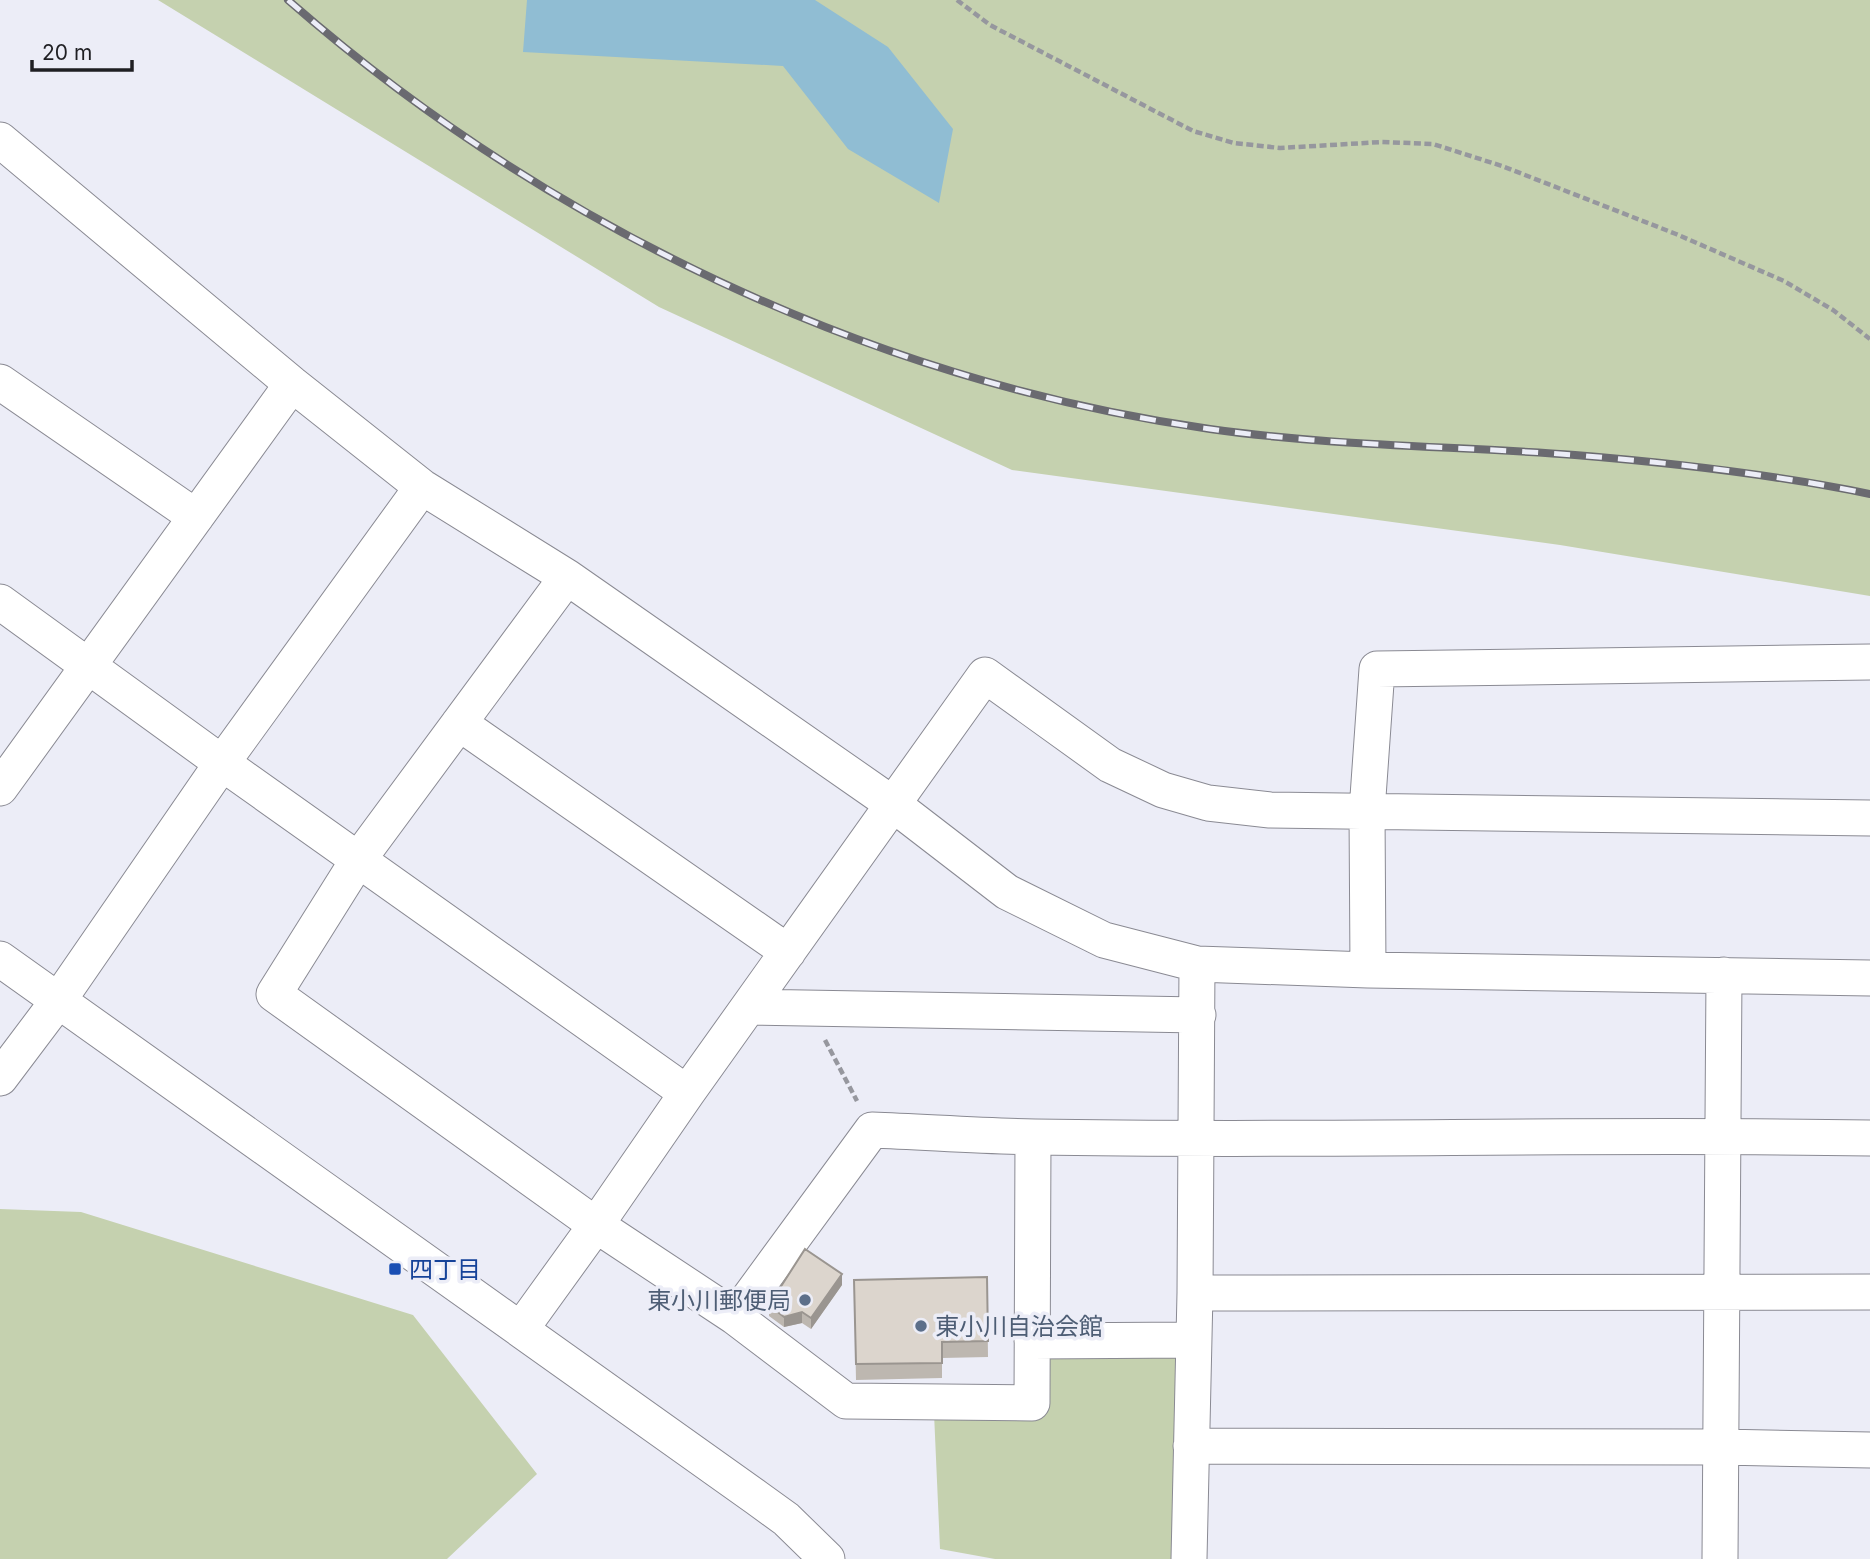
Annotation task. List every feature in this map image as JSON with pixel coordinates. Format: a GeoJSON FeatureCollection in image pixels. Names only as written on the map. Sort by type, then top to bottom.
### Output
{"type":"FeatureCollection","features":[{"type":"Feature","properties":{"kind":"street"},"geometry":{"type":"LineString","coordinates":[[0,139],[292,384],[422,487],[567,577],[894,805],[1007,892],[1104,940],[1197,964],[1368,970],[1870,978]]}},
{"type":"Feature","properties":{"kind":"street"},"geometry":{"type":"LineString","coordinates":[[0,382],[196,517]]}},
{"type":"Feature","properties":{"kind":"street"},"geometry":{"type":"LineString","coordinates":[[0,788],[292,384]]}},
{"type":"Feature","properties":{"kind":"street"},"geometry":{"type":"LineString","coordinates":[[0,1078],[58,1001],[222,764],[422,487]]}},
{"type":"Feature","properties":{"kind":"street"},"geometry":{"type":"LineString","coordinates":[[567,577],[358,860],[274,994],[596,1225],[735,1317],[846,1401],[1032,1403],[1032,1137]]}},
{"type":"Feature","properties":{"kind":"street"},"geometry":{"type":"LineString","coordinates":[[0,602],[222,764],[687,1093]]}},
{"type":"Feature","properties":{"kind":"street"},"geometry":{"type":"LineString","coordinates":[[1368,970],[1367,811],[1377,669],[1870,662]]}},
{"type":"Feature","properties":{"kind":"street"},"geometry":{"type":"LineString","coordinates":[[521,1329],[985,675],[1110,765],[1163,790],[1208,803],[1258,808],[1367,811],[1870,818]]}},
{"type":"Feature","properties":{"kind":"street"},"geometry":{"type":"LineString","coordinates":[[459,723],[788,952]]}},
{"type":"Feature","properties":{"kind":"street"},"geometry":{"type":"LineString","coordinates":[[0,959],[786,1519],[827,1559]]}},
{"type":"Feature","properties":{"kind":"street"},"geometry":{"type":"LineString","coordinates":[[1189,1559],[1195,1293],[1197,964]]}},
{"type":"Feature","properties":{"kind":"street"},"geometry":{"type":"LineString","coordinates":[[1720,1559],[1724,975]]}},
{"type":"Feature","properties":{"kind":"street"},"geometry":{"type":"LineString","coordinates":[[749,1007],[1198,1015]]}},
{"type":"Feature","properties":{"kind":"street"},"geometry":{"type":"LineString","coordinates":[[735,1317],[872,1130],[1032,1137],[1723,1135],[1870,1138]]}},
{"type":"Feature","properties":{"kind":"street"},"geometry":{"type":"LineString","coordinates":[[1195,1293],[1870,1292]]}},
{"type":"Feature","properties":{"kind":"street"},"geometry":{"type":"LineString","coordinates":[[1032,1341],[1193,1340]]}},
{"type":"Feature","properties":{"kind":"street"},"geometry":{"type":"LineString","coordinates":[[1191,1446],[1721,1447],[1870,1450]]}},
{"type":"Feature","properties":{"kind":"path"},"geometry":{"type":"LineString","coordinates":[[957,0],[990,25],[1193,131],[1234,143],[1280,148],[1382,142],[1433,144],[1456,151],[1502,166],[1626,215],[1784,281],[1833,310],[1870,339]]}},
{"type":"Feature","properties":{"kind":"path"},"geometry":{"type":"LineString","coordinates":[[808,1009],[872,1130]]}},
{"type":"Feature","properties":{"kind":"green space"},"geometry":{"type":"Polygon","coordinates":[[[158,0],[1870,0],[1870,596],[1560,545],[1012,470],[659,307],[158,0]]]}},
{"type":"Feature","properties":{"kind":"green space"},"geometry":{"type":"Polygon","coordinates":[[[0,1209],[81,1212],[413,1315],[537,1474],[447,1559],[0,1559],[0,1209]]]}},
{"type":"Feature","properties":{"kind":"green space"},"geometry":{"type":"Polygon","coordinates":[[[1044,1352],[1178,1355],[1173,1559],[995,1559],[940,1549],[934,1413],[1042,1415],[1044,1352]]]}},
{"type":"Feature","properties":{"kind":"water"},"geometry":{"type":"Polygon","coordinates":[[[527,0],[815,0],[888,47],[953,129],[939,203],[848,149],[783,66],[523,52],[527,0]]]}},
{"type":"Feature","properties":{"kind":"building","name":"東小川郵便局"},"geometry":{"type":"Polygon","coordinates":[[[805,1249],[842,1274],[811,1318],[802,1312],[784,1317],[769,1305],[805,1249]]]}},
{"type":"Feature","properties":{"kind":"building","name":"東小川自治会館"},"geometry":{"type":"Polygon","coordinates":[[[987,1277],[988,1341],[942,1342],[942,1363],[856,1364],[854,1280],[987,1277]]]}},
{"type":"Feature","properties":{"kind":"railway"},"geometry":{"type":"LineString","coordinates":[[288,0],[388,81],[493,155],[603,222],[718,281],[837,331],[959,373],[1084,406],[1255,435],[1649,462],[1760,475],[1870,494]]}},
{"type":"Feature","properties":{"kind":"place","name":"四丁目"},"geometry":{"type":"Point","coordinates":[395,1269]}},
{"type":"Feature","properties":{"kind":"place","name":"東小川郵便局"},"geometry":{"type":"Point","coordinates":[805,1300]}},
{"type":"Feature","properties":{"kind":"place","name":"東小川自治会館"},"geometry":{"type":"Point","coordinates":[921,1326]}}]}
